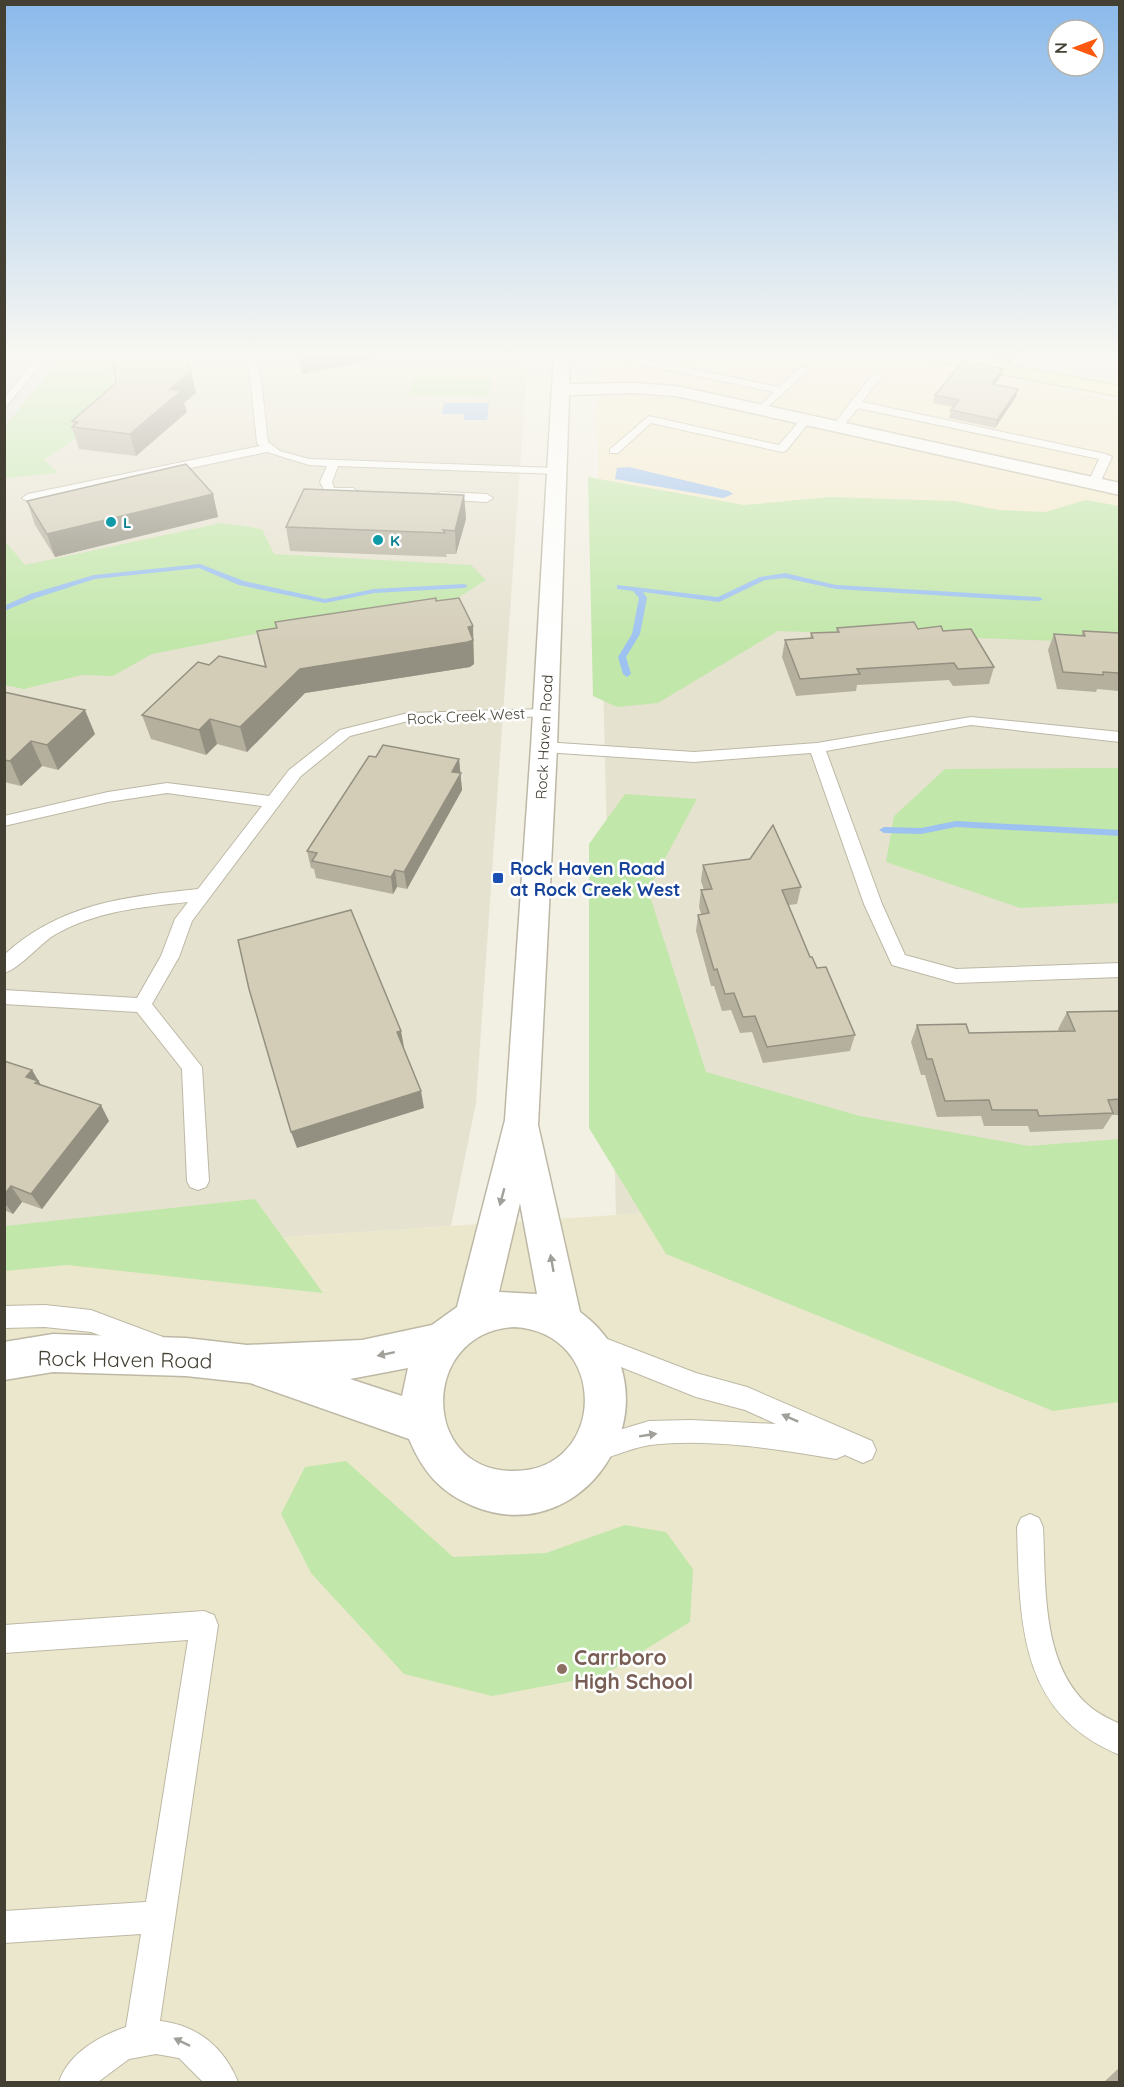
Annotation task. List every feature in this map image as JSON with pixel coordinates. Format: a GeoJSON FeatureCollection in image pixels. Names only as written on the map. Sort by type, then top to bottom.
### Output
{"type":"FeatureCollection","features":[{"type":"Feature","properties":{"kind":"street","name":"Rock Haven Road"},"geometry":{"type":"LineString","coordinates":[[522,1120],[575,1332],[602,1367],[608,1394],[604,1423],[592,1450],[571,1472],[543,1487],[512,1493],[481,1488],[454,1473],[434,1450],[422,1423],[421,1394],[428,1366],[458,1331],[522,1120],[546,713],[557,450]]}},
{"type":"Feature","properties":{"kind":"street"},"geometry":{"type":"LineString","coordinates":[[940,450],[1119,489]]}},
{"type":"Feature","properties":{"kind":"street","name":"Rock Haven Road"},"geometry":{"type":"LineString","coordinates":[[4,1361],[53,1353],[186,1357],[247,1364],[362,1359],[458,1331],[502,1310],[532,1311],[575,1332]]}},
{"type":"Feature","properties":{"kind":"street","name":"Rock Haven Road"},"geometry":{"type":"LineString","coordinates":[[247,1364],[422,1423]]}},
{"type":"Feature","properties":{"kind":"lane"},"geometry":{"type":"LineString","coordinates":[[28,498],[257,450]]}},
{"type":"Feature","properties":{"kind":"lane"},"geometry":{"type":"LineString","coordinates":[[272,450],[309,462],[556,471]]}},
{"type":"Feature","properties":{"kind":"lane"},"geometry":{"type":"LineString","coordinates":[[1075,450],[1106,457],[1093,485]]}},
{"type":"Feature","properties":{"kind":"lane"},"geometry":{"type":"LineString","coordinates":[[334,463],[326,482],[330,491],[363,492]]}},
{"type":"Feature","properties":{"kind":"lane"},"geometry":{"type":"LineString","coordinates":[[431,495],[487,498]]}},
{"type":"Feature","properties":{"kind":"lane","name":"Rock Creek West"},"geometry":{"type":"LineString","coordinates":[[142,1005],[170,957],[184,919],[295,773],[345,733],[408,717],[546,713]]}},
{"type":"Feature","properties":{"kind":"lane"},"geometry":{"type":"LineString","coordinates":[[544,747],[694,757],[817,748],[971,721],[1119,737]]}},
{"type":"Feature","properties":{"kind":"lane"},"geometry":{"type":"LineString","coordinates":[[817,748],[873,904],[898,960],[956,976],[1119,970]]}},
{"type":"Feature","properties":{"kind":"lane"},"geometry":{"type":"LineString","coordinates":[[4,821],[108,797],[167,788],[273,802]]}},
{"type":"Feature","properties":{"kind":"lane"},"geometry":{"type":"LineString","coordinates":[[4,966],[33,940],[95,910],[203,894]]}},
{"type":"Feature","properties":{"kind":"lane"},"geometry":{"type":"LineString","coordinates":[[4,997],[142,1005],[192,1067],[198,1180]]}},
{"type":"Feature","properties":{"kind":"lane"},"geometry":{"type":"LineString","coordinates":[[4,1317],[45,1316],[91,1321],[186,1357]]}},
{"type":"Feature","properties":{"kind":"lane"},"geometry":{"type":"LineString","coordinates":[[575,1332],[696,1385],[747,1399],[863,1450],[765,1435],[691,1432],[649,1433],[592,1450]]}},
{"type":"Feature","properties":{"kind":"lane"},"geometry":{"type":"LineString","coordinates":[[1030,1527],[1034,1620],[1045,1665],[1074,1712],[1119,1741]]}},
{"type":"Feature","properties":{"kind":"lane"},"geometry":{"type":"LineString","coordinates":[[4,1639],[204,1625],[141,2037]]}},
{"type":"Feature","properties":{"kind":"lane"},"geometry":{"type":"LineString","coordinates":[[4,1927],[160,1917]]}},
{"type":"Feature","properties":{"kind":"lane"},"geometry":{"type":"LineString","coordinates":[[76,2082],[109,2050],[141,2037],[171,2037],[197,2050],[218,2074],[221,2082]]}},
{"type":"Feature","properties":{"kind":"shaded area"},"geometry":{"type":"Polygon","coordinates":[[[5,450],[521,450],[476,1103],[451,1226],[5,1256],[5,450]]]}},
{"type":"Feature","properties":{"kind":"shaded area"},"geometry":{"type":"Polygon","coordinates":[[[598,450],[1119,450],[1119,539],[599,512],[598,450]]]}},
{"type":"Feature","properties":{"kind":"shaded area"},"geometry":{"type":"Polygon","coordinates":[[[599,512],[1119,539],[1119,1181],[616,1215],[599,512]]]}},
{"type":"Feature","properties":{"kind":"shaded area","name":"Carrboro High School"},"geometry":{"type":"Polygon","coordinates":[[[1119,1181],[1119,2082],[5,2082],[5,1256],[1119,1181]]]}},
{"type":"Feature","properties":{"kind":"green space"},"geometry":{"type":"Polygon","coordinates":[[[4,450],[58,450],[44,459],[58,473],[5,478],[4,450]]]}},
{"type":"Feature","properties":{"kind":"green space"},"geometry":{"type":"Polygon","coordinates":[[[588,477],[744,505],[831,497],[954,501],[999,510],[1045,512],[1086,500],[1119,506],[1119,643],[778,631],[658,703],[617,707],[593,696],[588,477]]]}},
{"type":"Feature","properties":{"kind":"green space"},"geometry":{"type":"Polygon","coordinates":[[[221,523],[262,529],[274,554],[471,565],[486,580],[442,608],[275,630],[152,654],[113,676],[82,675],[24,689],[5,685],[4,540],[25,565],[221,523]]]}},
{"type":"Feature","properties":{"kind":"green space"},"geometry":{"type":"Polygon","coordinates":[[[1119,768],[1119,903],[1020,908],[886,862],[894,816],[945,769],[1119,768]]]}},
{"type":"Feature","properties":{"kind":"green space"},"geometry":{"type":"Polygon","coordinates":[[[625,794],[697,799],[648,890],[706,1072],[860,1116],[1029,1146],[1119,1139],[1119,1402],[1053,1411],[666,1254],[589,1128],[589,844],[625,794]]]}},
{"type":"Feature","properties":{"kind":"green space"},"geometry":{"type":"Polygon","coordinates":[[[255,1199],[323,1293],[67,1265],[5,1271],[5,1226],[255,1199]]]}},
{"type":"Feature","properties":{"kind":"green space"},"geometry":{"type":"Polygon","coordinates":[[[346,1461],[453,1557],[546,1553],[625,1525],[666,1532],[693,1569],[690,1622],[604,1675],[492,1696],[404,1674],[311,1573],[281,1514],[305,1467],[346,1461]]]}},
{"type":"Feature","properties":{"kind":"water"},"geometry":{"type":"Polygon","coordinates":[[[629,467],[729,491],[733,494],[723,498],[615,479],[617,468],[629,467]]]}},
{"type":"Feature","properties":{"kind":"building"},"geometry":{"type":"Polygon","coordinates":[[[186,464],[213,494],[47,534],[27,501],[186,464]]]}},
{"type":"Feature","properties":{"kind":"building"},"geometry":{"type":"Polygon","coordinates":[[[304,489],[464,495],[455,531],[443,530],[445,533],[286,527],[304,489]]]}},
{"type":"Feature","properties":{"kind":"building"},"geometry":{"type":"Polygon","coordinates":[[[436,598],[436,601],[459,598],[473,626],[468,627],[473,640],[300,669],[240,727],[210,719],[199,730],[142,715],[198,662],[209,665],[219,656],[266,667],[257,631],[277,628],[275,622],[436,598]]]}},
{"type":"Feature","properties":{"kind":"building"},"geometry":{"type":"Polygon","coordinates":[[[914,622],[918,629],[941,626],[943,631],[971,629],[994,667],[958,669],[954,663],[857,669],[860,674],[800,679],[785,640],[813,638],[811,633],[839,632],[837,628],[914,622]]]}},
{"type":"Feature","properties":{"kind":"building"},"geometry":{"type":"Polygon","coordinates":[[[1083,631],[1119,633],[1119,673],[1103,672],[1103,675],[1063,672],[1054,634],[1085,636],[1083,631]]]}},
{"type":"Feature","properties":{"kind":"building"},"geometry":{"type":"Polygon","coordinates":[[[4,692],[85,710],[47,745],[31,741],[10,761],[4,760],[4,692]]]}},
{"type":"Feature","properties":{"kind":"building"},"geometry":{"type":"Polygon","coordinates":[[[383,745],[459,759],[452,772],[461,773],[404,872],[395,870],[391,877],[312,861],[317,853],[307,851],[369,756],[376,757],[383,745]]]}},
{"type":"Feature","properties":{"kind":"building"},"geometry":{"type":"Polygon","coordinates":[[[773,825],[801,887],[782,890],[810,957],[817,968],[826,967],[855,1035],[767,1047],[755,1016],[743,1017],[734,993],[725,994],[717,969],[714,970],[698,915],[709,913],[701,890],[712,889],[703,865],[750,859],[773,825]]]}},
{"type":"Feature","properties":{"kind":"building"},"geometry":{"type":"Polygon","coordinates":[[[351,910],[401,1031],[397,1032],[421,1091],[291,1132],[249,989],[238,940],[351,910]]]}},
{"type":"Feature","properties":{"kind":"building"},"geometry":{"type":"Polygon","coordinates":[[[1119,1011],[1119,1099],[1108,1100],[1113,1113],[1039,1116],[1037,1110],[992,1110],[989,1100],[945,1101],[932,1059],[927,1059],[917,1025],[966,1024],[969,1033],[1075,1031],[1067,1012],[1119,1011]]]}},
{"type":"Feature","properties":{"kind":"building"},"geometry":{"type":"Polygon","coordinates":[[[4,1061],[32,1070],[26,1077],[38,1081],[35,1083],[101,1105],[31,1194],[11,1186],[4,1195],[4,1061]]]}},
{"type":"Feature","properties":{"kind":"waterway"},"geometry":{"type":"LineString","coordinates":[[4,609],[33,596],[94,577],[200,566],[242,583],[325,601],[374,591],[464,586]]}},
{"type":"Feature","properties":{"kind":"waterway"},"geometry":{"type":"LineString","coordinates":[[620,587],[719,600],[762,578],[785,575],[836,587],[1039,599]]}},
{"type":"Feature","properties":{"kind":"waterway"},"geometry":{"type":"LineString","coordinates":[[627,674],[622,657],[636,634],[643,598],[637,591]]}},
{"type":"Feature","properties":{"kind":"waterway"},"geometry":{"type":"LineString","coordinates":[[884,830],[921,831],[956,824],[1120,833]]}},
{"type":"Feature","properties":{"kind":"place","name":"L"},"geometry":{"type":"Point","coordinates":[111,522]}},
{"type":"Feature","properties":{"kind":"place","name":"K"},"geometry":{"type":"Point","coordinates":[378,540]}},
{"type":"Feature","properties":{"kind":"place","name":"Rock Haven Road at Rock Creek West"},"geometry":{"type":"Point","coordinates":[498,878]}},
{"type":"Feature","properties":{"kind":"place","name":"Carrboro High School"},"geometry":{"type":"Point","coordinates":[562,1669]}}]}
